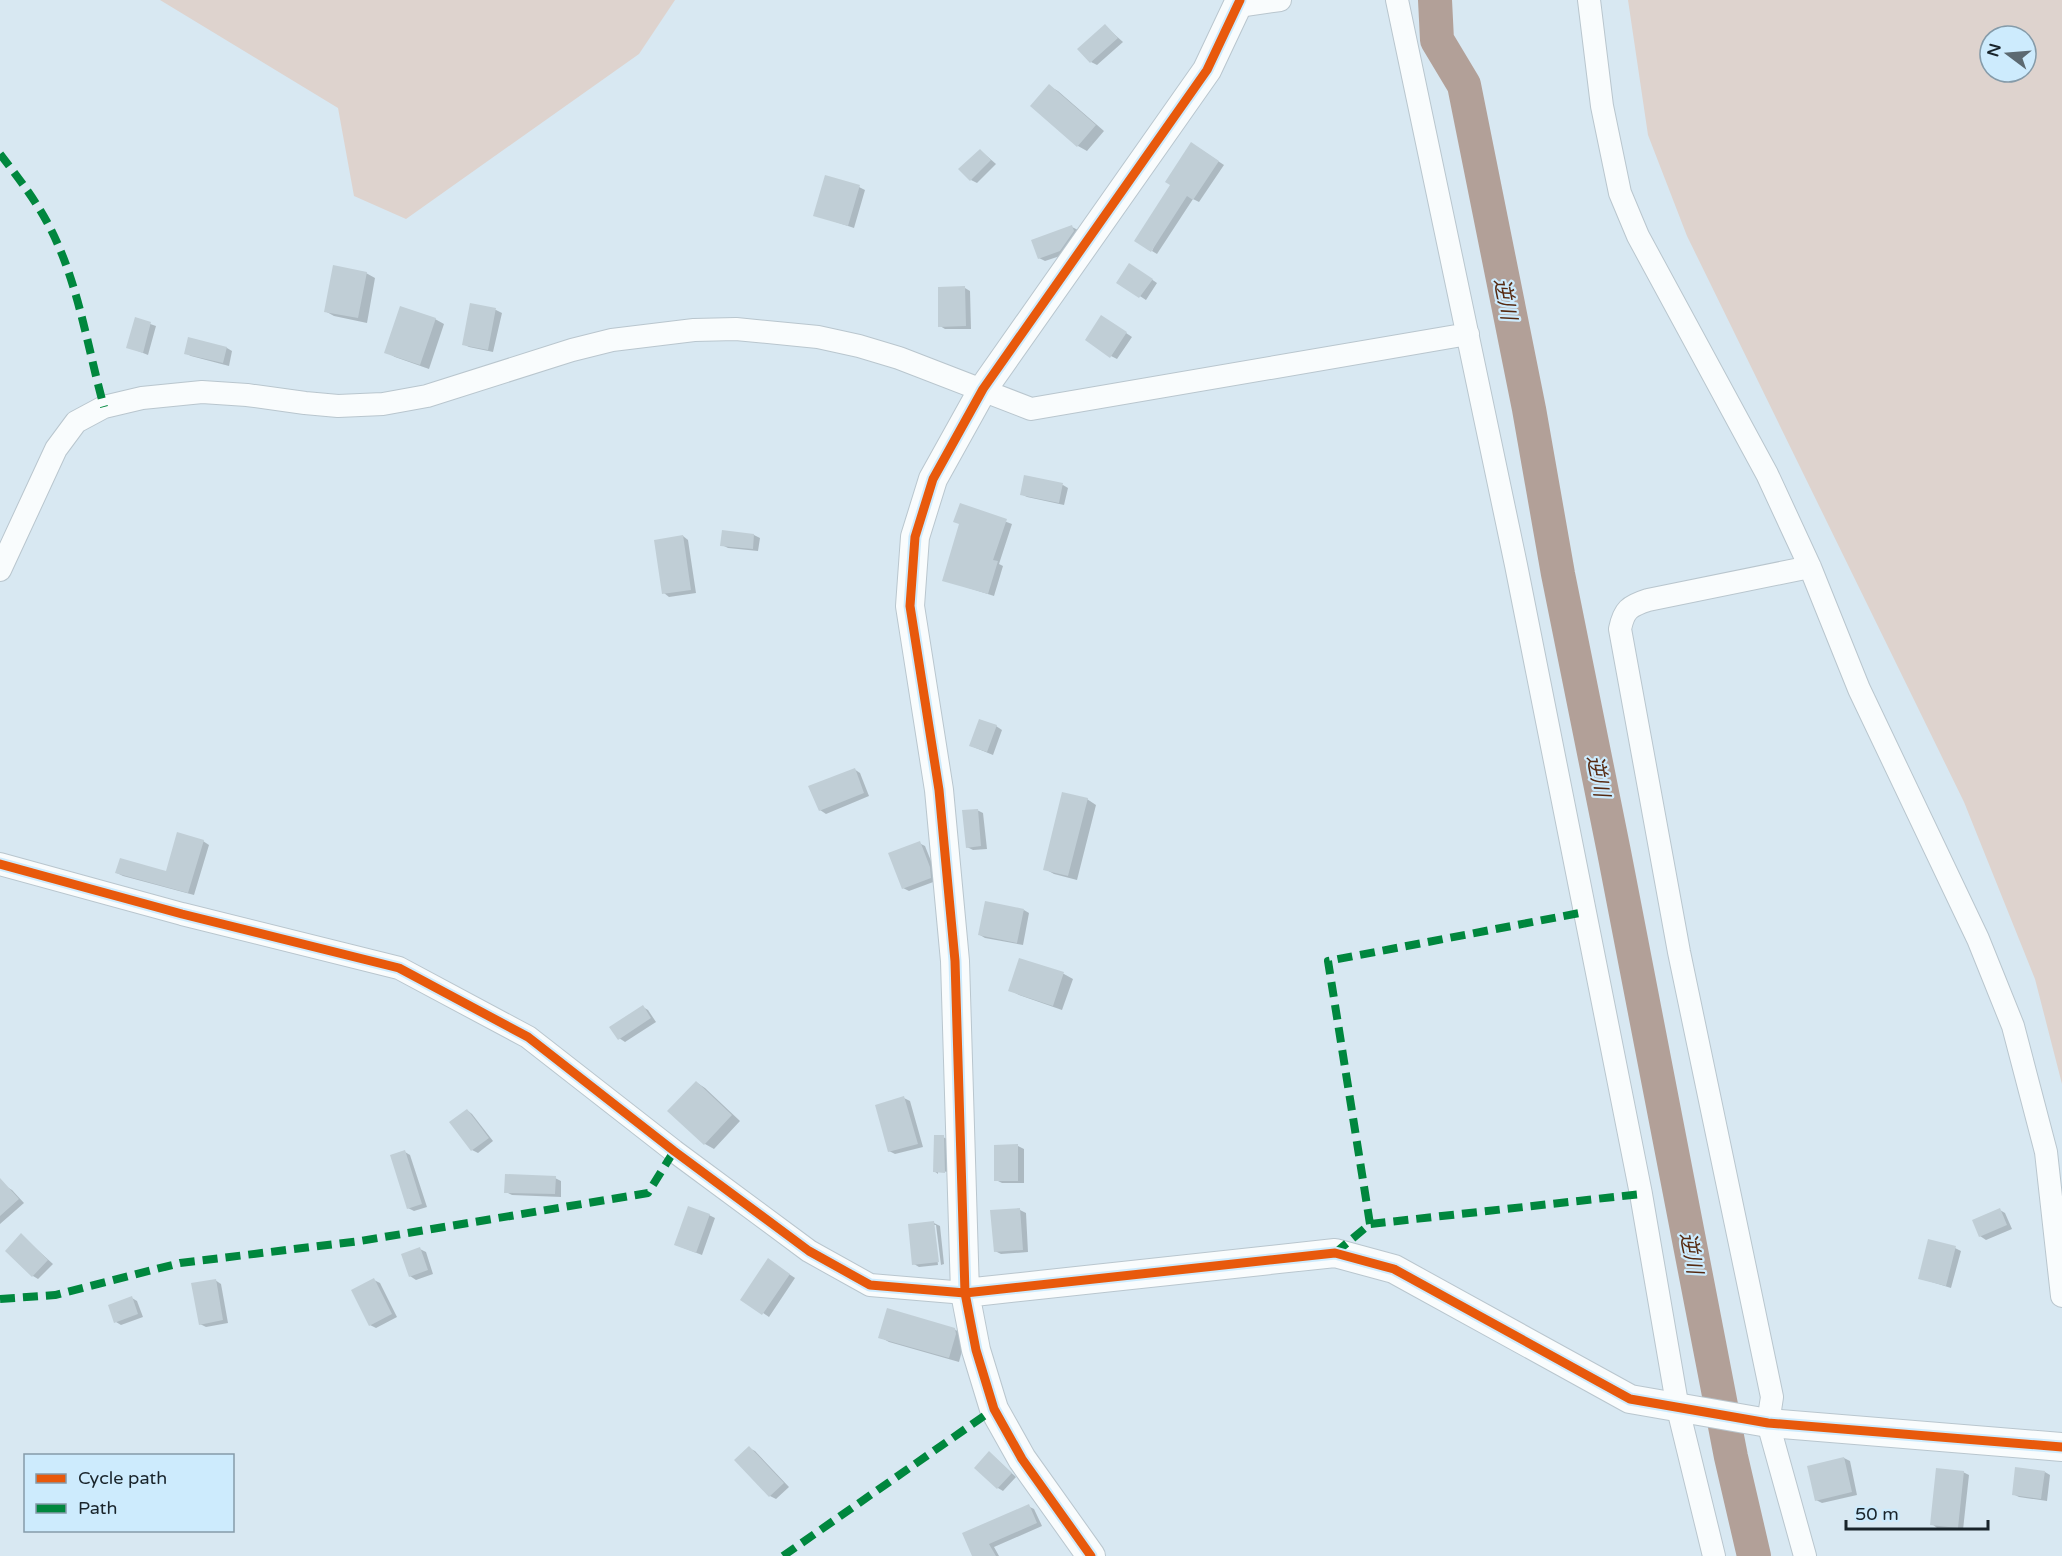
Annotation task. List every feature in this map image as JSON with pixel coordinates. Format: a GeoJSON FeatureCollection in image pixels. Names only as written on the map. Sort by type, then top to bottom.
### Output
{"type":"FeatureCollection","features":[{"type":"Feature","properties":{"kind":"street"},"geometry":{"type":"LineString","coordinates":[[1091,1556],[1022,1459],[994,1409],[976,1350],[965,1293],[955,961],[939,790],[910,606],[915,537],[933,479],[983,389],[1207,70],[1239,3],[1280,0]]}},
{"type":"Feature","properties":{"kind":"street"},"geometry":{"type":"LineString","coordinates":[[1397,0],[1468,334],[1641,1194],[1677,1408],[1714,1556]]}},
{"type":"Feature","properties":{"kind":"street"},"geometry":{"type":"LineString","coordinates":[[1589,0],[1602,106],[1620,193],[1638,236],[1767,474],[1810,567],[1859,689],[1978,939],[2013,1026],[2046,1152],[2062,1296]]}},
{"type":"Feature","properties":{"kind":"street"},"geometry":{"type":"LineString","coordinates":[[0,570],[56,449],[76,422],[104,407],[142,398],[202,392],[338,406],[383,404],[427,396],[572,350],[612,340],[694,330],[736,329],[818,337],[859,346],[899,358],[1031,409],[1468,334]]}},
{"type":"Feature","properties":{"kind":"street"},"geometry":{"type":"LineString","coordinates":[[1805,1556],[1768,1424],[1772,1397],[1681,964],[1620,629],[1623,615],[1634,604],[1810,567]]}},
{"type":"Feature","properties":{"kind":"street"},"geometry":{"type":"LineString","coordinates":[[0,864],[182,914],[399,968],[528,1037],[674,1151],[809,1251],[870,1285],[965,1293],[1335,1253],[1394,1269],[1630,1399],[1768,1424],[2062,1448]]}},
{"type":"Feature","properties":{"kind":"shaded area"},"geometry":{"type":"Polygon","coordinates":[[[160,0],[675,0],[639,54],[406,219],[354,196],[338,108],[160,0]]]}},
{"type":"Feature","properties":{"kind":"shaded area"},"geometry":{"type":"Polygon","coordinates":[[[1628,0],[2062,0],[2062,1084],[2035,979],[1964,802],[1687,236],[1648,135],[1628,0]]]}},
{"type":"Feature","properties":{"kind":"building"},"geometry":{"type":"Polygon","coordinates":[[[1105,24],[1118,38],[1090,63],[1077,49],[1105,24]]]}},
{"type":"Feature","properties":{"kind":"building"},"geometry":{"type":"Polygon","coordinates":[[[1049,84],[1096,125],[1077,147],[1030,106],[1049,84]]]}},
{"type":"Feature","properties":{"kind":"building"},"geometry":{"type":"Polygon","coordinates":[[[1191,142],[1219,161],[1193,200],[1187,196],[1151,252],[1134,241],[1170,185],[1165,182],[1191,142]]]}},
{"type":"Feature","properties":{"kind":"building"},"geometry":{"type":"Polygon","coordinates":[[[980,149],[991,160],[970,181],[958,169],[980,149]]]}},
{"type":"Feature","properties":{"kind":"building"},"geometry":{"type":"Polygon","coordinates":[[[825,175],[860,185],[848,226],[813,216],[825,175]]]}},
{"type":"Feature","properties":{"kind":"building"},"geometry":{"type":"Polygon","coordinates":[[[1072,225],[1074,231],[1060,251],[1038,259],[1031,240],[1072,225]]]}},
{"type":"Feature","properties":{"kind":"building"},"geometry":{"type":"Polygon","coordinates":[[[1129,263],[1153,279],[1139,298],[1116,283],[1129,263]]]}},
{"type":"Feature","properties":{"kind":"building"},"geometry":{"type":"Polygon","coordinates":[[[333,265],[367,272],[358,318],[324,312],[333,265]]]}},
{"type":"Feature","properties":{"kind":"building"},"geometry":{"type":"Polygon","coordinates":[[[965,286],[966,326],[938,327],[938,287],[965,286]]]}},
{"type":"Feature","properties":{"kind":"building"},"geometry":{"type":"Polygon","coordinates":[[[470,303],[496,308],[488,350],[462,345],[470,303]]]}},
{"type":"Feature","properties":{"kind":"building"},"geometry":{"type":"Polygon","coordinates":[[[400,306],[436,318],[420,365],[384,353],[400,306]]]}},
{"type":"Feature","properties":{"kind":"building"},"geometry":{"type":"Polygon","coordinates":[[[1101,315],[1127,332],[1110,358],[1085,340],[1101,315]]]}},
{"type":"Feature","properties":{"kind":"building"},"geometry":{"type":"Polygon","coordinates":[[[135,317],[151,322],[143,353],[126,348],[135,317]]]}},
{"type":"Feature","properties":{"kind":"building"},"geometry":{"type":"Polygon","coordinates":[[[188,337],[227,347],[223,363],[184,354],[188,337]]]}},
{"type":"Feature","properties":{"kind":"building"},"geometry":{"type":"Polygon","coordinates":[[[1024,475],[1063,483],[1059,503],[1020,495],[1024,475]]]}},
{"type":"Feature","properties":{"kind":"building"},"geometry":{"type":"Polygon","coordinates":[[[960,503],[1007,519],[993,560],[998,561],[988,594],[942,581],[959,524],[953,522],[960,503]]]}},
{"type":"Feature","properties":{"kind":"building"},"geometry":{"type":"Polygon","coordinates":[[[722,530],[754,534],[753,549],[720,546],[722,530]]]}},
{"type":"Feature","properties":{"kind":"building"},"geometry":{"type":"Polygon","coordinates":[[[683,535],[691,590],[662,594],[654,540],[683,535]]]}},
{"type":"Feature","properties":{"kind":"building"},"geometry":{"type":"Polygon","coordinates":[[[979,719],[997,725],[987,752],[969,746],[979,719]]]}},
{"type":"Feature","properties":{"kind":"building"},"geometry":{"type":"Polygon","coordinates":[[[855,768],[864,793],[819,811],[808,786],[855,768]]]}},
{"type":"Feature","properties":{"kind":"building"},"geometry":{"type":"Polygon","coordinates":[[[1062,792],[1088,798],[1068,876],[1043,870],[1062,792]]]}},
{"type":"Feature","properties":{"kind":"building"},"geometry":{"type":"Polygon","coordinates":[[[978,809],[981,846],[966,848],[962,810],[978,809]]]}},
{"type":"Feature","properties":{"kind":"building"},"geometry":{"type":"Polygon","coordinates":[[[177,832],[204,840],[188,893],[115,873],[120,858],[166,871],[177,832]]]}},
{"type":"Feature","properties":{"kind":"building"},"geometry":{"type":"Polygon","coordinates":[[[920,841],[930,867],[931,878],[902,889],[888,853],[920,841]]]}},
{"type":"Feature","properties":{"kind":"building"},"geometry":{"type":"Polygon","coordinates":[[[985,901],[1024,909],[1017,943],[978,935],[985,901]]]}},
{"type":"Feature","properties":{"kind":"building"},"geometry":{"type":"Polygon","coordinates":[[[1019,958],[1064,972],[1053,1006],[1008,991],[1019,958]]]}},
{"type":"Feature","properties":{"kind":"building"},"geometry":{"type":"Polygon","coordinates":[[[643,1005],[651,1018],[618,1040],[609,1027],[643,1005]]]}},
{"type":"Feature","properties":{"kind":"building"},"geometry":{"type":"Polygon","coordinates":[[[696,1081],[732,1115],[704,1145],[667,1111],[696,1081]]]}},
{"type":"Feature","properties":{"kind":"building"},"geometry":{"type":"Polygon","coordinates":[[[904,1096],[918,1144],[888,1152],[875,1105],[904,1096]]]}},
{"type":"Feature","properties":{"kind":"building"},"geometry":{"type":"Polygon","coordinates":[[[467,1109],[489,1138],[471,1151],[449,1122],[467,1109]]]}},
{"type":"Feature","properties":{"kind":"building"},"geometry":{"type":"Polygon","coordinates":[[[934,1135],[944,1135],[945,1173],[933,1172],[934,1135]]]}},
{"type":"Feature","properties":{"kind":"building"},"geometry":{"type":"Polygon","coordinates":[[[1018,1144],[1018,1181],[994,1181],[994,1145],[1018,1144]]]}},
{"type":"Feature","properties":{"kind":"building"},"geometry":{"type":"Polygon","coordinates":[[[405,1150],[422,1204],[407,1209],[390,1155],[405,1150]]]}},
{"type":"Feature","properties":{"kind":"building"},"geometry":{"type":"Polygon","coordinates":[[[505,1174],[556,1176],[555,1194],[504,1193],[505,1174]]]}},
{"type":"Feature","properties":{"kind":"building"},"geometry":{"type":"Polygon","coordinates":[[[0,1178],[19,1199],[0,1216],[0,1178]]]}},
{"type":"Feature","properties":{"kind":"building"},"geometry":{"type":"Polygon","coordinates":[[[688,1206],[710,1214],[696,1253],[674,1245],[688,1206]]]}},
{"type":"Feature","properties":{"kind":"building"},"geometry":{"type":"Polygon","coordinates":[[[1020,1208],[1023,1250],[994,1252],[990,1210],[1020,1208]]]}},
{"type":"Feature","properties":{"kind":"building"},"geometry":{"type":"Polygon","coordinates":[[[2000,1208],[2007,1225],[1979,1237],[1972,1220],[2000,1208]]]}},
{"type":"Feature","properties":{"kind":"building"},"geometry":{"type":"Polygon","coordinates":[[[934,1221],[939,1262],[912,1265],[908,1224],[934,1221]]]}},
{"type":"Feature","properties":{"kind":"building"},"geometry":{"type":"Polygon","coordinates":[[[21,1233],[48,1260],[32,1277],[5,1251],[21,1233]]]}},
{"type":"Feature","properties":{"kind":"building"},"geometry":{"type":"Polygon","coordinates":[[[1928,1239],[1956,1246],[1946,1286],[1918,1279],[1928,1239]]]}},
{"type":"Feature","properties":{"kind":"building"},"geometry":{"type":"Polygon","coordinates":[[[420,1247],[428,1270],[409,1277],[401,1254],[420,1247]]]}},
{"type":"Feature","properties":{"kind":"building"},"geometry":{"type":"Polygon","coordinates":[[[768,1258],[790,1274],[762,1315],[740,1300],[768,1258]]]}},
{"type":"Feature","properties":{"kind":"building"},"geometry":{"type":"Polygon","coordinates":[[[374,1278],[392,1314],[369,1326],[351,1290],[374,1278]]]}},
{"type":"Feature","properties":{"kind":"building"},"geometry":{"type":"Polygon","coordinates":[[[216,1279],[223,1320],[199,1325],[191,1283],[216,1279]]]}},
{"type":"Feature","properties":{"kind":"building"},"geometry":{"type":"Polygon","coordinates":[[[132,1296],[138,1314],[114,1323],[108,1305],[132,1296]]]}},
{"type":"Feature","properties":{"kind":"building"},"geometry":{"type":"Polygon","coordinates":[[[887,1308],[955,1328],[956,1334],[949,1358],[878,1338],[887,1308]]]}},
{"type":"Feature","properties":{"kind":"building"},"geometry":{"type":"Polygon","coordinates":[[[749,1446],[784,1483],[769,1497],[734,1460],[749,1446]]]}},
{"type":"Feature","properties":{"kind":"building"},"geometry":{"type":"Polygon","coordinates":[[[989,1451],[1012,1473],[997,1489],[974,1468],[989,1451]]]}},
{"type":"Feature","properties":{"kind":"building"},"geometry":{"type":"Polygon","coordinates":[[[1844,1457],[1852,1492],[1815,1501],[1807,1466],[1844,1457]]]}},
{"type":"Feature","properties":{"kind":"building"},"geometry":{"type":"Polygon","coordinates":[[[2015,1467],[2045,1471],[2041,1499],[2012,1495],[2015,1467]]]}},
{"type":"Feature","properties":{"kind":"building"},"geometry":{"type":"Polygon","coordinates":[[[1936,1468],[1964,1471],[1958,1528],[1930,1525],[1936,1468]]]}},
{"type":"Feature","properties":{"kind":"building"},"geometry":{"type":"Polygon","coordinates":[[[1029,1504],[1037,1523],[989,1544],[996,1556],[972,1556],[962,1533],[1029,1504]]]}},
{"type":"Feature","properties":{"kind":"waterway","name":"逆川"},"geometry":{"type":"LineString","coordinates":[[1435,0],[1437,40],[1464,85],[1529,409],[1558,574],[1731,1457],[1754,1556]]}},
{"type":"Feature","properties":{"kind":"marked path"},"geometry":{"type":"LineString","coordinates":[[0,154],[37,204],[58,244],[81,313],[104,407]]}},
{"type":"Feature","properties":{"kind":"marked path"},"geometry":{"type":"LineString","coordinates":[[1370,1224],[1328,961],[1585,912]]}},
{"type":"Feature","properties":{"kind":"marked path"},"geometry":{"type":"LineString","coordinates":[[0,1299],[55,1295],[180,1263],[360,1241],[648,1193],[674,1151]]}},
{"type":"Feature","properties":{"kind":"marked path"},"geometry":{"type":"LineString","coordinates":[[1335,1253],[1370,1224],[1641,1194]]}},
{"type":"Feature","properties":{"kind":"marked path"},"geometry":{"type":"LineString","coordinates":[[783,1556],[994,1409]]}},
{"type":"Feature","properties":{"kind":"cycle path"},"geometry":{"type":"LineString","coordinates":[[1091,1556],[1022,1459],[994,1409],[976,1350],[965,1293],[955,961],[939,790],[910,606],[915,537],[933,479],[983,389],[1207,70],[1240,0]]}},
{"type":"Feature","properties":{"kind":"cycle path"},"geometry":{"type":"LineString","coordinates":[[0,864],[182,914],[399,968],[528,1037],[674,1151],[809,1251],[870,1285],[965,1293],[1335,1253],[1394,1269],[1630,1399],[1768,1423],[2062,1447]]}}]}
